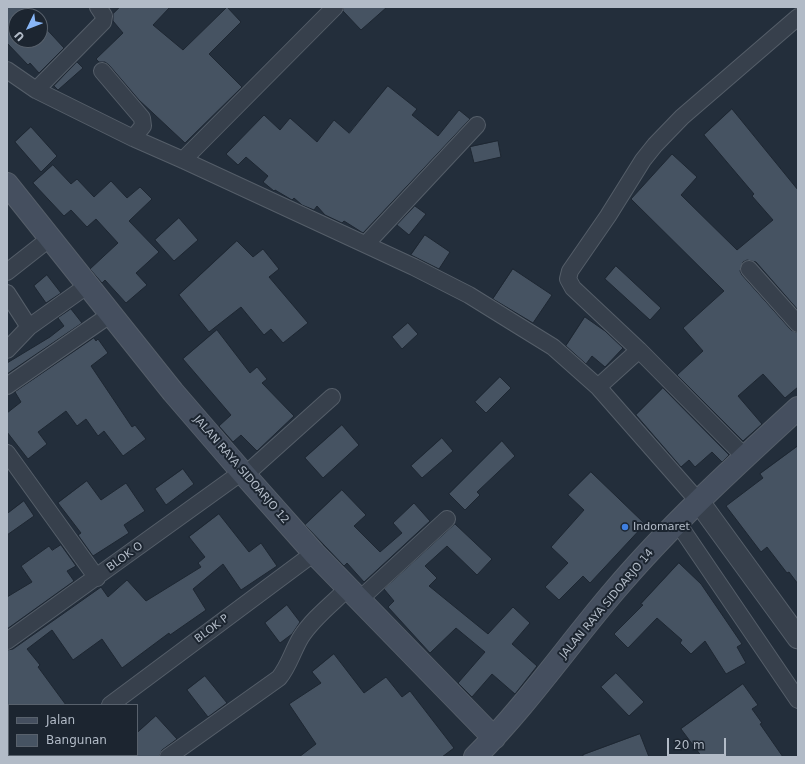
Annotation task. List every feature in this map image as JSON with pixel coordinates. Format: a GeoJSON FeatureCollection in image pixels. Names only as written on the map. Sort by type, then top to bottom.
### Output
{"type":"FeatureCollection","features":[{"type":"Feature","properties":{"kind":"main road","name":"JALAN RAYA SIDOARJO 12"},"geometry":{"type":"LineString","coordinates":[[7,184],[173,392],[314,553],[494,738]]}},
{"type":"Feature","properties":{"kind":"main road","name":"JALAN RAYA SIDOARJO 14"},"geometry":{"type":"LineString","coordinates":[[475,757],[521,708],[616,589],[688,512],[798,408]]}},
{"type":"Feature","properties":{"kind":"street"},"geometry":{"type":"LineString","coordinates":[[36,90],[103,22],[104,16],[98,7]]}},
{"type":"Feature","properties":{"kind":"street"},"geometry":{"type":"LineString","coordinates":[[183,160],[335,7]]}},
{"type":"Feature","properties":{"kind":"street"},"geometry":{"type":"LineString","coordinates":[[745,457],[639,350],[572,288],[568,279],[570,271],[608,216],[643,160],[655,145],[682,117],[798,17]]}},
{"type":"Feature","properties":{"kind":"street"},"geometry":{"type":"LineString","coordinates":[[7,70],[36,90],[133,138],[366,244],[469,295],[553,347],[598,387],[688,512],[798,638]]}},
{"type":"Feature","properties":{"kind":"street"},"geometry":{"type":"LineString","coordinates":[[102,71],[142,118],[143,126],[133,138]]}},
{"type":"Feature","properties":{"kind":"street"},"geometry":{"type":"LineString","coordinates":[[366,244],[476,125]]}},
{"type":"Feature","properties":{"kind":"street"},"geometry":{"type":"LineString","coordinates":[[7,272],[49,238]]}},
{"type":"Feature","properties":{"kind":"street"},"geometry":{"type":"LineString","coordinates":[[750,270],[798,324]]}},
{"type":"Feature","properties":{"kind":"street"},"geometry":{"type":"LineString","coordinates":[[7,350],[29,327],[88,285]]}},
{"type":"Feature","properties":{"kind":"street"},"geometry":{"type":"LineString","coordinates":[[7,293],[29,327]]}},
{"type":"Feature","properties":{"kind":"street"},"geometry":{"type":"LineString","coordinates":[[7,386],[111,314]]}},
{"type":"Feature","properties":{"kind":"street"},"geometry":{"type":"LineString","coordinates":[[598,387],[639,350]]}},
{"type":"Feature","properties":{"kind":"street","name":"BLOK O"},"geometry":{"type":"LineString","coordinates":[[9,637],[97,578],[244,473],[332,397]]}},
{"type":"Feature","properties":{"kind":"street"},"geometry":{"type":"LineString","coordinates":[[7,453],[97,578]]}},
{"type":"Feature","properties":{"kind":"street"},"geometry":{"type":"LineString","coordinates":[[688,512],[798,700]]}},
{"type":"Feature","properties":{"kind":"street"},"geometry":{"type":"LineString","coordinates":[[168,757],[279,678],[286,670],[289,659],[301,636],[447,519]]}},
{"type":"Feature","properties":{"kind":"street","name":"BLOK P"},"geometry":{"type":"LineString","coordinates":[[111,704],[314,553]]}},
{"type":"Feature","properties":{"kind":"building"},"geometry":{"type":"Polygon","coordinates":[[[7,7],[26,7],[27,8],[8,8],[8,44],[7,7]]]}},
{"type":"Feature","properties":{"kind":"building"},"geometry":{"type":"Polygon","coordinates":[[[120,7],[170,7],[153,25],[183,50],[227,7],[241,22],[209,54],[242,87],[185,143],[139,100],[109,65],[105,62],[99,62],[96,59],[123,33],[113,21],[113,14],[120,7]]]}},
{"type":"Feature","properties":{"kind":"building"},"geometry":{"type":"Polygon","coordinates":[[[344,7],[387,7],[361,30],[343,11],[344,7]]]}},
{"type":"Feature","properties":{"kind":"building"},"geometry":{"type":"Polygon","coordinates":[[[48,31],[64,48],[39,73],[30,63],[28,65],[12,48],[48,48],[48,31]]]}},
{"type":"Feature","properties":{"kind":"building"},"geometry":{"type":"Polygon","coordinates":[[[77,62],[83,68],[58,90],[54,86],[77,62]]]}},
{"type":"Feature","properties":{"kind":"building"},"geometry":{"type":"Polygon","coordinates":[[[388,86],[417,109],[412,115],[438,136],[459,110],[470,119],[363,233],[344,221],[342,223],[325,215],[317,206],[314,210],[302,205],[294,198],[292,200],[275,190],[274,191],[263,182],[268,176],[246,157],[238,165],[226,154],[264,115],[280,130],[290,118],[317,142],[334,120],[349,133],[388,86]]]}},
{"type":"Feature","properties":{"kind":"building"},"geometry":{"type":"Polygon","coordinates":[[[732,109],[798,190],[798,310],[756,262],[747,260],[743,262],[740,271],[791,330],[798,333],[798,387],[785,398],[763,374],[738,396],[762,424],[743,441],[677,375],[703,351],[683,328],[724,291],[631,199],[672,154],[697,177],[681,195],[737,250],[773,220],[752,196],[754,194],[704,135],[732,109]]]}},
{"type":"Feature","properties":{"kind":"building"},"geometry":{"type":"Polygon","coordinates":[[[31,127],[57,156],[41,172],[15,142],[31,127]]]}},
{"type":"Feature","properties":{"kind":"building"},"geometry":{"type":"Polygon","coordinates":[[[498,141],[501,157],[474,163],[470,147],[498,141]]]}},
{"type":"Feature","properties":{"kind":"building"},"geometry":{"type":"Polygon","coordinates":[[[53,165],[71,184],[77,179],[94,197],[111,181],[127,198],[140,187],[152,199],[129,221],[159,252],[136,273],[147,285],[126,303],[105,280],[102,283],[90,269],[118,243],[96,219],[87,227],[71,210],[64,216],[33,183],[53,165]]]}},
{"type":"Feature","properties":{"kind":"building"},"geometry":{"type":"Polygon","coordinates":[[[415,206],[426,214],[409,235],[397,225],[415,206]]]}},
{"type":"Feature","properties":{"kind":"building"},"geometry":{"type":"Polygon","coordinates":[[[179,218],[198,240],[174,261],[155,240],[179,218]]]}},
{"type":"Feature","properties":{"kind":"building"},"geometry":{"type":"Polygon","coordinates":[[[425,235],[450,252],[439,269],[411,255],[425,235]]]}},
{"type":"Feature","properties":{"kind":"building"},"geometry":{"type":"Polygon","coordinates":[[[237,241],[253,257],[263,249],[279,269],[269,277],[308,323],[283,343],[271,329],[264,335],[241,307],[209,332],[179,295],[237,241]]]}},
{"type":"Feature","properties":{"kind":"building"},"geometry":{"type":"Polygon","coordinates":[[[616,266],[661,308],[650,320],[605,279],[616,266]]]}},
{"type":"Feature","properties":{"kind":"building"},"geometry":{"type":"Polygon","coordinates":[[[513,269],[552,295],[533,323],[493,299],[513,269]]]}},
{"type":"Feature","properties":{"kind":"building"},"geometry":{"type":"Polygon","coordinates":[[[47,275],[61,293],[46,303],[34,286],[47,275]]]}},
{"type":"Feature","properties":{"kind":"building"},"geometry":{"type":"Polygon","coordinates":[[[71,309],[82,323],[7,374],[7,363],[50,337],[64,326],[58,318],[71,309]]]}},
{"type":"Feature","properties":{"kind":"building"},"geometry":{"type":"Polygon","coordinates":[[[585,317],[605,331],[623,348],[605,367],[592,356],[586,364],[566,346],[585,317]]]}},
{"type":"Feature","properties":{"kind":"building"},"geometry":{"type":"Polygon","coordinates":[[[408,323],[418,334],[402,349],[392,337],[408,323]]]}},
{"type":"Feature","properties":{"kind":"building"},"geometry":{"type":"Polygon","coordinates":[[[217,330],[250,373],[257,367],[267,379],[262,383],[294,416],[257,451],[241,435],[233,442],[219,426],[231,415],[183,359],[217,330]]]}},
{"type":"Feature","properties":{"kind":"building"},"geometry":{"type":"Polygon","coordinates":[[[94,338],[96,341],[98,339],[108,353],[91,366],[132,427],[135,425],[146,439],[123,456],[104,431],[98,436],[86,419],[77,426],[66,411],[38,432],[47,444],[28,459],[7,432],[7,413],[21,402],[15,392],[94,338]]]}},
{"type":"Feature","properties":{"kind":"building"},"geometry":{"type":"Polygon","coordinates":[[[500,377],[511,388],[486,413],[475,402],[500,377]]]}},
{"type":"Feature","properties":{"kind":"building"},"geometry":{"type":"Polygon","coordinates":[[[663,388],[729,455],[722,462],[712,452],[695,467],[689,460],[681,467],[636,415],[663,388]]]}},
{"type":"Feature","properties":{"kind":"building"},"geometry":{"type":"Polygon","coordinates":[[[342,425],[359,445],[323,478],[305,458],[342,425]]]}},
{"type":"Feature","properties":{"kind":"building"},"geometry":{"type":"Polygon","coordinates":[[[442,438],[453,451],[422,478],[411,466],[442,438]]]}},
{"type":"Feature","properties":{"kind":"building"},"geometry":{"type":"Polygon","coordinates":[[[502,441],[515,456],[477,492],[480,495],[465,510],[449,494],[502,441]]]}},
{"type":"Feature","properties":{"kind":"building"},"geometry":{"type":"Polygon","coordinates":[[[798,446],[798,584],[789,572],[787,573],[767,547],[761,552],[726,506],[763,478],[760,474],[798,446]]]}},
{"type":"Feature","properties":{"kind":"building"},"geometry":{"type":"Polygon","coordinates":[[[183,469],[194,484],[166,505],[155,489],[183,469]]]}},
{"type":"Feature","properties":{"kind":"building"},"geometry":{"type":"Polygon","coordinates":[[[591,472],[645,524],[590,583],[583,576],[559,600],[545,587],[568,563],[551,547],[584,510],[568,495],[591,472]]]}},
{"type":"Feature","properties":{"kind":"building"},"geometry":{"type":"Polygon","coordinates":[[[87,481],[101,500],[126,483],[145,511],[124,525],[129,533],[93,556],[78,535],[81,533],[58,503],[87,481]]]}},
{"type":"Feature","properties":{"kind":"building"},"geometry":{"type":"Polygon","coordinates":[[[342,490],[366,515],[354,526],[380,552],[402,533],[393,523],[414,503],[430,521],[364,582],[347,563],[344,566],[305,525],[342,490]]]}},
{"type":"Feature","properties":{"kind":"building"},"geometry":{"type":"Polygon","coordinates":[[[24,501],[34,516],[7,535],[7,514],[24,501]]]}},
{"type":"Feature","properties":{"kind":"building"},"geometry":{"type":"Polygon","coordinates":[[[219,514],[249,552],[261,543],[277,566],[241,590],[223,564],[193,589],[206,610],[170,635],[169,633],[122,668],[102,639],[73,660],[52,630],[27,649],[40,665],[38,667],[65,704],[7,705],[7,650],[13,649],[101,587],[108,597],[127,580],[146,601],[201,567],[198,563],[205,557],[189,537],[219,514]]]}},
{"type":"Feature","properties":{"kind":"building"},"geometry":{"type":"Polygon","coordinates":[[[455,524],[492,559],[477,575],[447,546],[425,566],[437,578],[429,586],[488,634],[513,607],[530,623],[512,644],[537,666],[515,694],[492,674],[472,697],[458,683],[485,652],[456,628],[430,653],[388,607],[394,601],[384,589],[455,524]]]}},
{"type":"Feature","properties":{"kind":"building"},"geometry":{"type":"Polygon","coordinates":[[[61,545],[76,566],[67,571],[74,581],[7,629],[7,597],[32,582],[21,566],[49,546],[52,550],[61,545]]]}},
{"type":"Feature","properties":{"kind":"building"},"geometry":{"type":"Polygon","coordinates":[[[679,563],[701,584],[742,644],[737,647],[746,663],[726,674],[705,641],[691,654],[680,643],[682,640],[657,618],[628,648],[614,634],[643,605],[641,604],[679,563]]]}},
{"type":"Feature","properties":{"kind":"building"},"geometry":{"type":"Polygon","coordinates":[[[287,605],[300,622],[292,634],[280,643],[265,623],[287,605]]]}},
{"type":"Feature","properties":{"kind":"building"},"geometry":{"type":"Polygon","coordinates":[[[334,654],[364,693],[386,677],[402,697],[410,691],[454,748],[442,757],[299,757],[316,744],[289,704],[321,683],[312,672],[334,654]]]}},
{"type":"Feature","properties":{"kind":"building"},"geometry":{"type":"Polygon","coordinates":[[[616,673],[644,702],[629,716],[601,687],[616,673]]]}},
{"type":"Feature","properties":{"kind":"building"},"geometry":{"type":"Polygon","coordinates":[[[205,676],[227,703],[208,717],[187,690],[205,676]]]}},
{"type":"Feature","properties":{"kind":"building"},"geometry":{"type":"Polygon","coordinates":[[[743,684],[758,705],[752,709],[762,723],[760,724],[783,757],[702,757],[681,729],[743,684]]]}},
{"type":"Feature","properties":{"kind":"building"},"geometry":{"type":"Polygon","coordinates":[[[156,716],[177,739],[162,750],[159,757],[137,757],[138,732],[156,716]]]}},
{"type":"Feature","properties":{"kind":"building"},"geometry":{"type":"Polygon","coordinates":[[[640,734],[649,757],[583,757],[583,755],[640,734]]]}},
{"type":"Feature","properties":{"kind":"place","name":"Indomaret"},"geometry":{"type":"Point","coordinates":[625,527]}}]}
